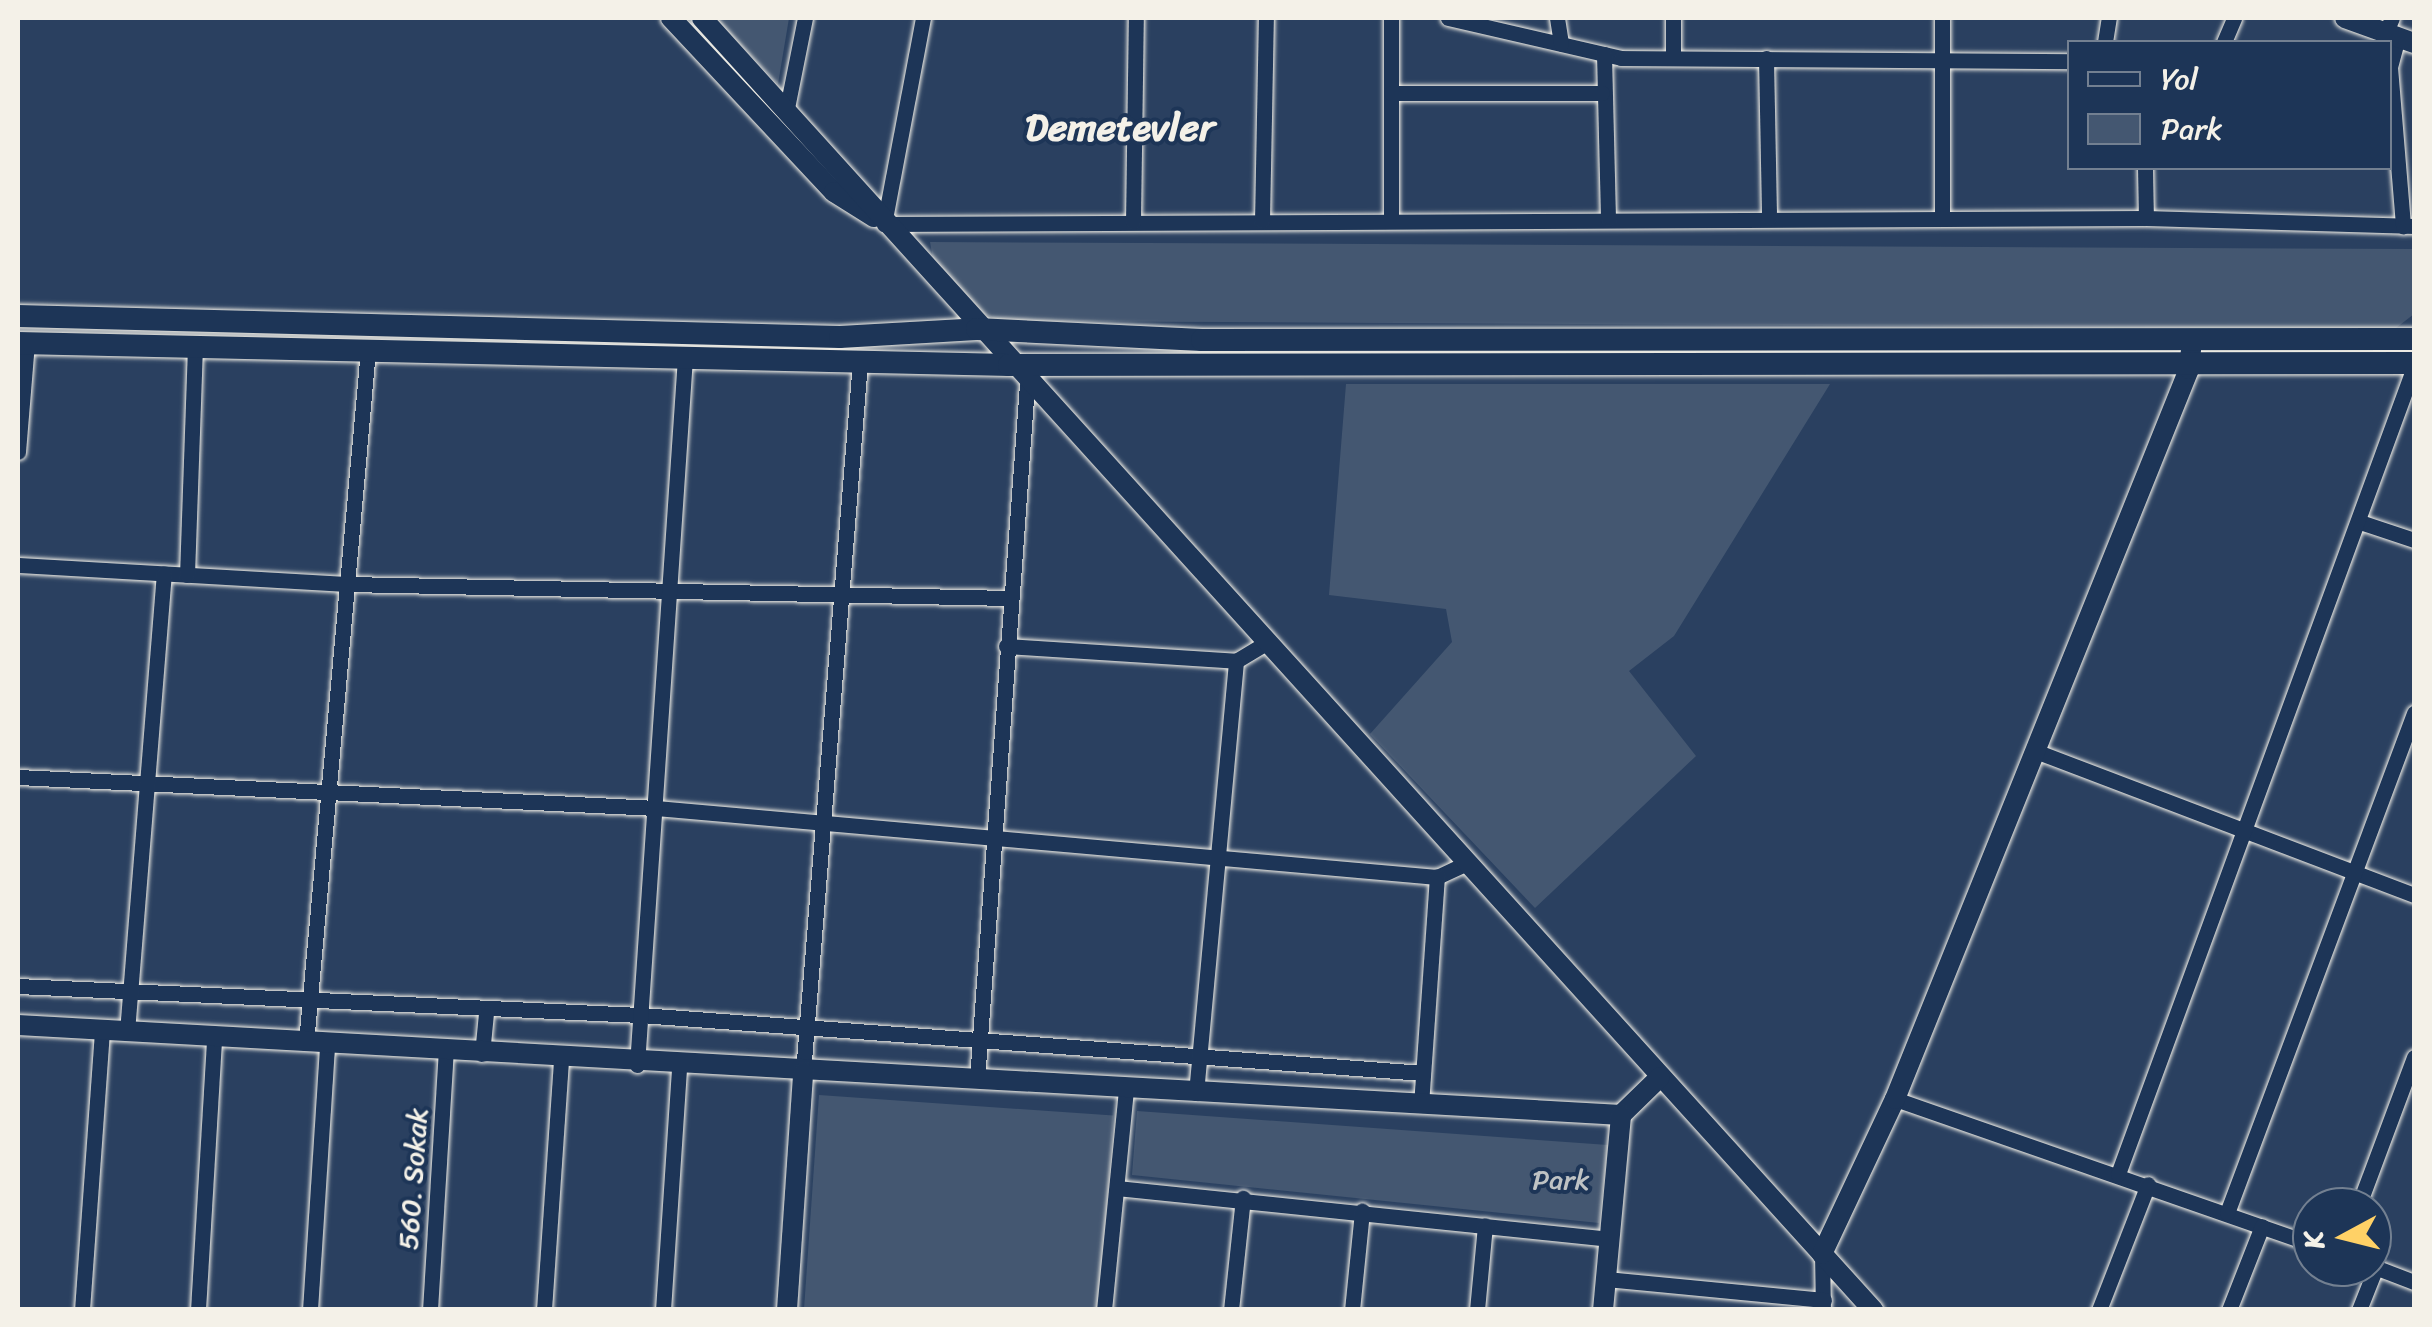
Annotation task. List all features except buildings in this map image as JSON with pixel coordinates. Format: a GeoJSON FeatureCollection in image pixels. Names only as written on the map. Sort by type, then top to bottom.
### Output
{"type":"FeatureCollection","features":[{"type":"Feature","properties":{"kind":"main road"},"geometry":{"type":"LineString","coordinates":[[18,316],[840,337],[977,329],[1202,340],[2414,339]]}},
{"type":"Feature","properties":{"kind":"main road"},"geometry":{"type":"LineString","coordinates":[[22,343],[1008,365],[2189,368],[2414,365]]}},
{"type":"Feature","properties":{"kind":"street"},"geometry":{"type":"LineString","coordinates":[[671,18],[834,192],[884,224],[2146,218],[2408,226],[2392,85]]}},
{"type":"Feature","properties":{"kind":"street"},"geometry":{"type":"LineString","coordinates":[[702,18],[787,108],[1027,386],[1873,1310]]}},
{"type":"Feature","properties":{"kind":"street"},"geometry":{"type":"LineString","coordinates":[[787,108],[805,18]]}},
{"type":"Feature","properties":{"kind":"street"},"geometry":{"type":"LineString","coordinates":[[884,224],[924,18]]}},
{"type":"Feature","properties":{"kind":"street"},"geometry":{"type":"LineString","coordinates":[[1132,18],[1133,222]]}},
{"type":"Feature","properties":{"kind":"street"},"geometry":{"type":"LineString","coordinates":[[1262,221],[1266,18]]}},
{"type":"Feature","properties":{"kind":"street"},"geometry":{"type":"LineString","coordinates":[[1391,18],[1391,220]]}},
{"type":"Feature","properties":{"kind":"street"},"geometry":{"type":"LineString","coordinates":[[1448,18],[1604,54],[2067,61]]}},
{"type":"Feature","properties":{"kind":"street"},"geometry":{"type":"LineString","coordinates":[[1557,18],[1561,44]]}},
{"type":"Feature","properties":{"kind":"street"},"geometry":{"type":"LineString","coordinates":[[1673,18],[1673,58]]}},
{"type":"Feature","properties":{"kind":"street"},"geometry":{"type":"LineString","coordinates":[[1942,18],[1942,218]]}},
{"type":"Feature","properties":{"kind":"street"},"geometry":{"type":"LineString","coordinates":[[2345,18],[2398,32],[2392,58]]}},
{"type":"Feature","properties":{"kind":"street"},"geometry":{"type":"LineString","coordinates":[[1604,54],[1608,220]]}},
{"type":"Feature","properties":{"kind":"street"},"geometry":{"type":"LineString","coordinates":[[1766,58],[1769,218]]}},
{"type":"Feature","properties":{"kind":"street"},"geometry":{"type":"LineString","coordinates":[[1391,93],[1602,93]]}},
{"type":"Feature","properties":{"kind":"street"},"geometry":{"type":"LineString","coordinates":[[2145,170],[2146,218]]}},
{"type":"Feature","properties":{"kind":"street"},"geometry":{"type":"LineString","coordinates":[[1606,1279],[1824,1305],[1822,1254],[1895,1099],[2189,368],[2192,340]]}},
{"type":"Feature","properties":{"kind":"street"},"geometry":{"type":"LineString","coordinates":[[18,452],[22,343]]}},
{"type":"Feature","properties":{"kind":"street"},"geometry":{"type":"LineString","coordinates":[[186,575],[195,347]]}},
{"type":"Feature","properties":{"kind":"street"},"geometry":{"type":"LineString","coordinates":[[310,1310],[316,1044],[309,1004],[368,350]]}},
{"type":"Feature","properties":{"kind":"street"},"geometry":{"type":"LineString","coordinates":[[637,1065],[673,590],[685,358]]}},
{"type":"Feature","properties":{"kind":"street"},"geometry":{"type":"LineString","coordinates":[[787,1310],[860,362]]}},
{"type":"Feature","properties":{"kind":"street"},"geometry":{"type":"LineString","coordinates":[[2118,1174],[2360,522],[2414,365]]}},
{"type":"Feature","properties":{"kind":"street"},"geometry":{"type":"LineString","coordinates":[[977,1080],[1027,386]]}},
{"type":"Feature","properties":{"kind":"street"},"geometry":{"type":"LineString","coordinates":[[2360,522],[2414,540]]}},
{"type":"Feature","properties":{"kind":"street"},"geometry":{"type":"LineString","coordinates":[[18,565],[347,584],[1010,598]]}},
{"type":"Feature","properties":{"kind":"street"},"geometry":{"type":"LineString","coordinates":[[127,1032],[151,782],[164,574]]}},
{"type":"Feature","properties":{"kind":"street"},"geometry":{"type":"LineString","coordinates":[[1006,646],[1236,661],[1264,644]]}},
{"type":"Feature","properties":{"kind":"street"},"geometry":{"type":"LineString","coordinates":[[1196,1093],[1222,858],[1236,661]]}},
{"type":"Feature","properties":{"kind":"street"},"geometry":{"type":"LineString","coordinates":[[2226,1213],[2414,713]]}},
{"type":"Feature","properties":{"kind":"street"},"geometry":{"type":"LineString","coordinates":[[2035,750],[2414,895]]}},
{"type":"Feature","properties":{"kind":"street"},"geometry":{"type":"LineString","coordinates":[[18,777],[328,789],[656,808],[993,841],[1437,876],[1465,864]]}},
{"type":"Feature","properties":{"kind":"street"},"geometry":{"type":"LineString","coordinates":[[1421,1105],[1437,876]]}},
{"type":"Feature","properties":{"kind":"street"},"geometry":{"type":"LineString","coordinates":[[18,986],[486,1013],[641,1014],[807,1025],[1201,1062],[1423,1073]]}},
{"type":"Feature","properties":{"kind":"street"},"geometry":{"type":"LineString","coordinates":[[482,1054],[486,1013]]}},
{"type":"Feature","properties":{"kind":"street"},"geometry":{"type":"LineString","coordinates":[[18,1025],[637,1065],[1621,1115]]}},
{"type":"Feature","properties":{"kind":"street"},"geometry":{"type":"LineString","coordinates":[[82,1310],[102,1030]]}},
{"type":"Feature","properties":{"kind":"street"},"geometry":{"type":"LineString","coordinates":[[198,1310],[214,1038]]}},
{"type":"Feature","properties":{"kind":"street","name":"560. Sokak"},"geometry":{"type":"LineString","coordinates":[[430,1310],[446,1052]]}},
{"type":"Feature","properties":{"kind":"street"},"geometry":{"type":"LineString","coordinates":[[2365,1187],[2414,1057]]}},
{"type":"Feature","properties":{"kind":"street"},"geometry":{"type":"LineString","coordinates":[[544,1310],[562,1060]]}},
{"type":"Feature","properties":{"kind":"street"},"geometry":{"type":"LineString","coordinates":[[663,1310],[679,1066]]}},
{"type":"Feature","properties":{"kind":"street"},"geometry":{"type":"LineString","coordinates":[[1604,1310],[1621,1115],[1660,1077]]}},
{"type":"Feature","properties":{"kind":"street"},"geometry":{"type":"LineString","coordinates":[[1104,1310],[1126,1090]]}},
{"type":"Feature","properties":{"kind":"street"},"geometry":{"type":"LineString","coordinates":[[1895,1099],[2292,1237]]}},
{"type":"Feature","properties":{"kind":"street"},"geometry":{"type":"LineString","coordinates":[[2099,1310],[2148,1184]]}},
{"type":"Feature","properties":{"kind":"street"},"geometry":{"type":"LineString","coordinates":[[1117,1188],[1610,1238]]}},
{"type":"Feature","properties":{"kind":"street"},"geometry":{"type":"LineString","coordinates":[[1231,1310],[1242,1198]]}},
{"type":"Feature","properties":{"kind":"street"},"geometry":{"type":"LineString","coordinates":[[1352,1310],[1362,1211]]}},
{"type":"Feature","properties":{"kind":"street"},"geometry":{"type":"LineString","coordinates":[[1477,1310],[1485,1225]]}},
{"type":"Feature","properties":{"kind":"street"},"geometry":{"type":"LineString","coordinates":[[2228,1310],[2262,1226]]}},
{"type":"Feature","properties":{"kind":"green space"},"geometry":{"type":"Polygon","coordinates":[[[715,18],[789,18],[778,84],[715,18]]]}},
{"type":"Feature","properties":{"kind":"green space"},"geometry":{"type":"Polygon","coordinates":[[[930,242],[2414,249],[2414,314],[2396,328],[1000,321],[971,308],[934,263],[930,242]]]}},
{"type":"Feature","properties":{"kind":"green space"},"geometry":{"type":"Polygon","coordinates":[[[1346,384],[1830,384],[1674,636],[1629,671],[1696,756],[1535,908],[1370,734],[1452,642],[1446,609],[1329,595],[1346,384]]]}},
{"type":"Feature","properties":{"kind":"green space"},"geometry":{"type":"Polygon","coordinates":[[[819,1095],[1113,1116],[1100,1310],[804,1309],[819,1095]]]}},
{"type":"Feature","properties":{"kind":"green space","name":"Park"},"geometry":{"type":"Polygon","coordinates":[[[1137,1111],[1608,1145],[1599,1223],[1132,1175],[1137,1111]]]}},
{"type":"Feature","properties":{"kind":"district","name":"Demetevler"},"geometry":{"type":"Point","coordinates":[1120,128]}}]}
